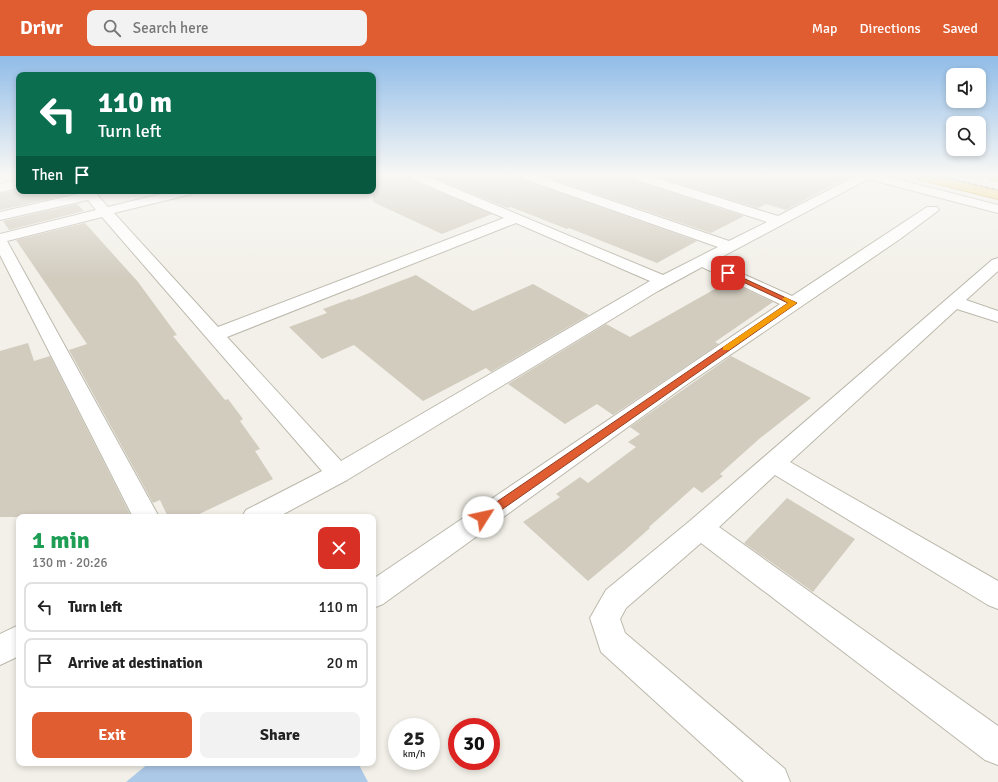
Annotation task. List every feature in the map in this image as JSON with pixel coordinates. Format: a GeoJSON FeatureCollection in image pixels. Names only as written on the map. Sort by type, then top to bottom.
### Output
{"type":"FeatureCollection","features":[{"type":"Feature","properties":{"kind":"street"},"geometry":{"type":"LineString","coordinates":[[0,216],[24,210]]}},
{"type":"Feature","properties":{"kind":"street"},"geometry":{"type":"LineString","coordinates":[[114,210],[0,239],[144,514]]}},
{"type":"Feature","properties":{"kind":"street"},"geometry":{"type":"LineString","coordinates":[[497,210],[663,281]]}},
{"type":"Feature","properties":{"kind":"street"},"geometry":{"type":"LineString","coordinates":[[626,210],[730,246]]}},
{"type":"Feature","properties":{"kind":"street"},"geometry":{"type":"LineString","coordinates":[[744,210],[779,221]]}},
{"type":"Feature","properties":{"kind":"street"},"geometry":{"type":"LineString","coordinates":[[261,514],[338,474],[663,281],[800,210]]}},
{"type":"Feature","properties":{"kind":"street"},"geometry":{"type":"LineString","coordinates":[[376,593],[507,500],[793,303],[893,238],[932,210]]}},
{"type":"Feature","properties":{"kind":"street"},"geometry":{"type":"LineString","coordinates":[[106,212],[338,474]]}},
{"type":"Feature","properties":{"kind":"street"},"geometry":{"type":"LineString","coordinates":[[215,335],[517,218]]}},
{"type":"Feature","properties":{"kind":"street"},"geometry":{"type":"LineString","coordinates":[[702,261],[793,303]]}},
{"type":"Feature","properties":{"kind":"street"},"geometry":{"type":"LineString","coordinates":[[772,782],[612,642],[605,618],[616,599],[700,528],[954,302],[995,270]]}},
{"type":"Feature","properties":{"kind":"street"},"geometry":{"type":"LineString","coordinates":[[954,302],[998,317]]}},
{"type":"Feature","properties":{"kind":"street"},"geometry":{"type":"LineString","coordinates":[[773,463],[998,596]]}},
{"type":"Feature","properties":{"kind":"street"},"geometry":{"type":"LineString","coordinates":[[700,528],[998,747]]}},
{"type":"Feature","properties":{"kind":"street"},"geometry":{"type":"LineString","coordinates":[[0,650],[16,642]]}},
{"type":"Feature","properties":{"kind":"water"},"geometry":{"type":"Polygon","coordinates":[[[145,766],[360,766],[368,782],[126,782],[145,766]]]}},
{"type":"Feature","properties":{"kind":"building"},"geometry":{"type":"Polygon","coordinates":[[[51,210],[84,211],[9,230],[3,221],[51,210]]]}},
{"type":"Feature","properties":{"kind":"building"},"geometry":{"type":"Polygon","coordinates":[[[390,210],[482,210],[492,214],[442,234],[390,210]]]}},
{"type":"Feature","properties":{"kind":"building"},"geometry":{"type":"Polygon","coordinates":[[[518,210],[609,210],[697,241],[657,263],[569,228],[567,229],[518,210]]]}},
{"type":"Feature","properties":{"kind":"building"},"geometry":{"type":"Polygon","coordinates":[[[643,210],[725,210],[744,216],[711,233],[643,210]]]}},
{"type":"Feature","properties":{"kind":"building"},"geometry":{"type":"Polygon","coordinates":[[[85,223],[138,282],[177,335],[173,336],[225,400],[228,399],[243,419],[240,421],[260,449],[255,451],[273,479],[199,514],[167,514],[160,500],[153,503],[69,350],[87,344],[16,240],[85,223]]]}},
{"type":"Feature","properties":{"kind":"building"},"geometry":{"type":"Polygon","coordinates":[[[416,275],[473,311],[533,284],[589,315],[491,372],[486,368],[423,401],[354,345],[322,359],[289,327],[327,313],[323,309],[416,275]]]}},
{"type":"Feature","properties":{"kind":"building"},"geometry":{"type":"Polygon","coordinates":[[[729,281],[773,302],[715,342],[719,344],[613,415],[597,404],[565,424],[508,384],[606,324],[630,337],[729,281]]]}},
{"type":"Feature","properties":{"kind":"building"},"geometry":{"type":"Polygon","coordinates":[[[28,343],[34,361],[50,356],[130,514],[16,514],[16,517],[0,517],[0,351],[28,343]]]}},
{"type":"Feature","properties":{"kind":"building"},"geometry":{"type":"Polygon","coordinates":[[[731,356],[811,398],[759,439],[720,474],[723,476],[702,493],[694,487],[649,527],[650,528],[588,581],[523,522],[560,497],[556,494],[580,477],[588,483],[636,447],[628,442],[640,434],[630,427],[731,356]]]}},
{"type":"Feature","properties":{"kind":"building"},"geometry":{"type":"Polygon","coordinates":[[[787,498],[855,539],[813,592],[744,543],[787,498]]]}},
{"type":"Feature","properties":{"kind":"slow traffic"},"geometry":{"type":"LineString","coordinates":[[726,349],[793,303],[785,299]]}},
{"type":"Feature","properties":{"kind":"route"},"geometry":{"type":"LineString","coordinates":[[483,517],[793,303],[728,273]]}}]}
